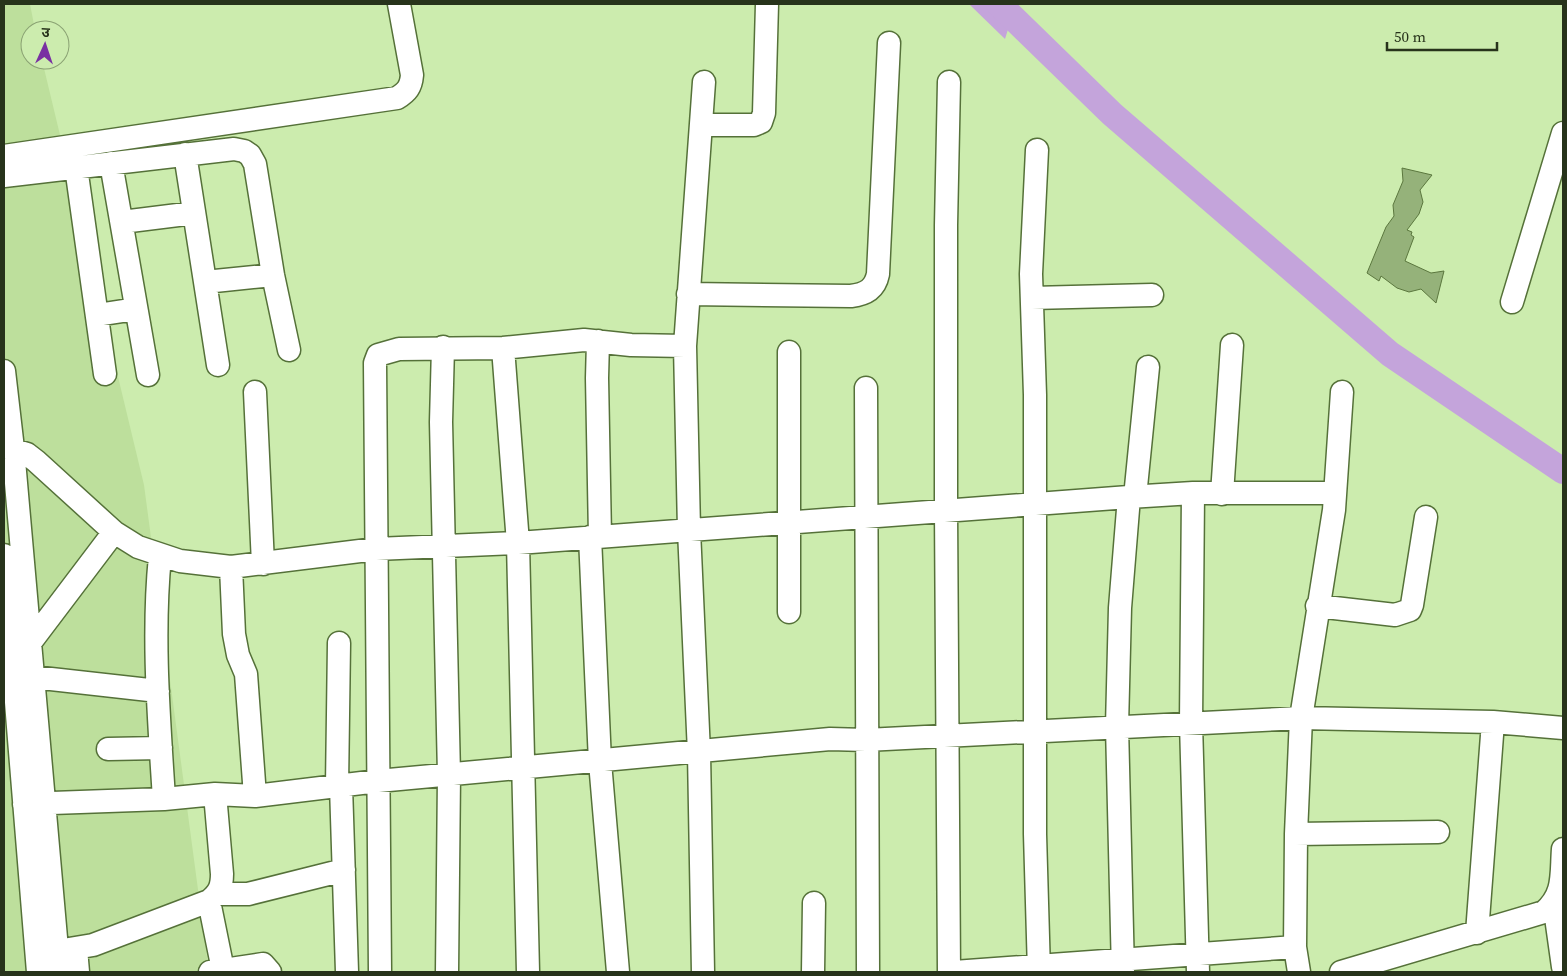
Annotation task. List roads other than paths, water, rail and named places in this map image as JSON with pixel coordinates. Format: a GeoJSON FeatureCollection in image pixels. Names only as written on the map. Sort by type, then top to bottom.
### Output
{"type":"FeatureCollection","features":[{"type":"Feature","properties":{"kind":"street"},"geometry":{"type":"LineString","coordinates":[[4,156],[397,98],[406,93],[411,84],[412,75],[400,4]]}},
{"type":"Feature","properties":{"kind":"street"},"geometry":{"type":"LineString","coordinates":[[701,125],[754,125],[761,122],[764,113],[767,4]]}},
{"type":"Feature","properties":{"kind":"street"},"geometry":{"type":"LineString","coordinates":[[688,294],[851,296],[863,294],[876,284],[889,43]]}},
{"type":"Feature","properties":{"kind":"street"},"geometry":{"type":"LineString","coordinates":[[703,972],[699,753],[689,530],[685,346],[704,82]]}},
{"type":"Feature","properties":{"kind":"street"},"geometry":{"type":"LineString","coordinates":[[949,82],[946,225],[949,972]]}},
{"type":"Feature","properties":{"kind":"street"},"geometry":{"type":"LineString","coordinates":[[1512,302],[1562,138]]}},
{"type":"Feature","properties":{"kind":"street"},"geometry":{"type":"LineString","coordinates":[[4,176],[184,154],[234,149],[244,151],[250,155],[255,164],[273,274],[289,350]]}},
{"type":"Feature","properties":{"kind":"street"},"geometry":{"type":"LineString","coordinates":[[1037,150],[1031,274],[1035,395],[1035,834],[1039,969]]}},
{"type":"Feature","properties":{"kind":"street"},"geometry":{"type":"LineString","coordinates":[[184,154],[218,365]]}},
{"type":"Feature","properties":{"kind":"street"},"geometry":{"type":"LineString","coordinates":[[111,163],[148,375]]}},
{"type":"Feature","properties":{"kind":"street"},"geometry":{"type":"LineString","coordinates":[[76,167],[106,374]]}},
{"type":"Feature","properties":{"kind":"street"},"geometry":{"type":"LineString","coordinates":[[122,222],[194,213]]}},
{"type":"Feature","properties":{"kind":"street"},"geometry":{"type":"LineString","coordinates":[[205,282],[273,274]]}},
{"type":"Feature","properties":{"kind":"street"},"geometry":{"type":"LineString","coordinates":[[1032,298],[1152,295]]}},
{"type":"Feature","properties":{"kind":"street"},"geometry":{"type":"LineString","coordinates":[[97,314],[136,309]]}},
{"type":"Feature","properties":{"kind":"street"},"geometry":{"type":"LineString","coordinates":[[380,972],[375,363],[378,355],[387,351],[443,347],[503,348],[598,340],[631,345],[685,346]]}},
{"type":"Feature","properties":{"kind":"street"},"geometry":{"type":"LineString","coordinates":[[598,340],[595,537],[600,762],[618,972]]}},
{"type":"Feature","properties":{"kind":"street"},"geometry":{"type":"LineString","coordinates":[[1222,494],[1232,345]]}},
{"type":"Feature","properties":{"kind":"street"},"geometry":{"type":"LineString","coordinates":[[443,347],[441,422],[448,775],[447,972]]}},
{"type":"Feature","properties":{"kind":"street"},"geometry":{"type":"LineString","coordinates":[[503,348],[518,543],[528,972]]}},
{"type":"Feature","properties":{"kind":"street"},"geometry":{"type":"LineString","coordinates":[[789,352],[789,612]]}},
{"type":"Feature","properties":{"kind":"street"},"geometry":{"type":"LineString","coordinates":[[1123,966],[1117,726],[1120,608],[1148,367]]}},
{"type":"Feature","properties":{"kind":"street"},"geometry":{"type":"LineString","coordinates":[[4,371],[8,448],[33,677],[38,972]]}},
{"type":"Feature","properties":{"kind":"street"},"geometry":{"type":"LineString","coordinates":[[866,388],[868,972]]}},
{"type":"Feature","properties":{"kind":"street"},"geometry":{"type":"LineString","coordinates":[[255,392],[263,564]]}},
{"type":"Feature","properties":{"kind":"street"},"geometry":{"type":"LineString","coordinates":[[1299,972],[1295,947],[1296,834],[1301,718],[1317,606],[1334,510],[1333,493],[1342,392]]}},
{"type":"Feature","properties":{"kind":"street"},"geometry":{"type":"LineString","coordinates":[[8,448],[27,454],[114,532],[138,547],[160,556],[180,561],[231,567],[376,549],[518,543],[788,521],[1132,497],[1193,493],[1333,493]]}},
{"type":"Feature","properties":{"kind":"street"},"geometry":{"type":"LineString","coordinates":[[1193,493],[1191,723],[1197,963]]}},
{"type":"Feature","properties":{"kind":"street"},"geometry":{"type":"LineString","coordinates":[[1317,606],[1395,615],[1410,610],[1426,517]]}},
{"type":"Feature","properties":{"kind":"street"},"geometry":{"type":"LineString","coordinates":[[30,643],[114,532]]}},
{"type":"Feature","properties":{"kind":"street"},"geometry":{"type":"LineString","coordinates":[[4,555],[34,804],[64,958],[78,972]]}},
{"type":"Feature","properties":{"kind":"street"},"geometry":{"type":"LineString","coordinates":[[160,556],[157,582],[158,691],[164,799]]}},
{"type":"Feature","properties":{"kind":"street"},"geometry":{"type":"LineString","coordinates":[[231,567],[235,645],[246,674],[248,686],[255,796]]}},
{"type":"Feature","properties":{"kind":"street"},"geometry":{"type":"LineString","coordinates":[[339,643],[339,786],[347,972]]}},
{"type":"Feature","properties":{"kind":"street"},"geometry":{"type":"LineString","coordinates":[[33,677],[158,691]]}},
{"type":"Feature","properties":{"kind":"street"},"geometry":{"type":"LineString","coordinates":[[34,804],[164,799],[215,794],[255,796],[378,781],[830,740],[866,740],[1301,718],[1493,722],[1563,728]]}},
{"type":"Feature","properties":{"kind":"street"},"geometry":{"type":"LineString","coordinates":[[1477,933],[1493,722]]}},
{"type":"Feature","properties":{"kind":"street"},"geometry":{"type":"LineString","coordinates":[[108,749],[161,748]]}},
{"type":"Feature","properties":{"kind":"street"},"geometry":{"type":"LineString","coordinates":[[215,794],[222,874],[222,884],[213,898],[216,971],[263,964],[270,972]]}},
{"type":"Feature","properties":{"kind":"street"},"geometry":{"type":"LineString","coordinates":[[1296,834],[1438,832]]}},
{"type":"Feature","properties":{"kind":"street"},"geometry":{"type":"LineString","coordinates":[[1341,972],[1544,912],[1554,903],[1560,893],[1563,849]]}},
{"type":"Feature","properties":{"kind":"street"},"geometry":{"type":"LineString","coordinates":[[64,958],[92,945],[213,898],[248,894],[344,870]]}},
{"type":"Feature","properties":{"kind":"street"},"geometry":{"type":"LineString","coordinates":[[813,972],[814,903]]}},
{"type":"Feature","properties":{"kind":"street"},"geometry":{"type":"LineString","coordinates":[[1554,903],[1563,967]]}},
{"type":"Feature","properties":{"kind":"street"},"geometry":{"type":"LineString","coordinates":[[954,972],[1197,963],[1295,947]]}},
{"type":"Feature","properties":{"kind":"waterway"},"geometry":{"type":"LineString","coordinates":[[999,4],[1112,114],[1390,354],[1563,471]]}}]}
